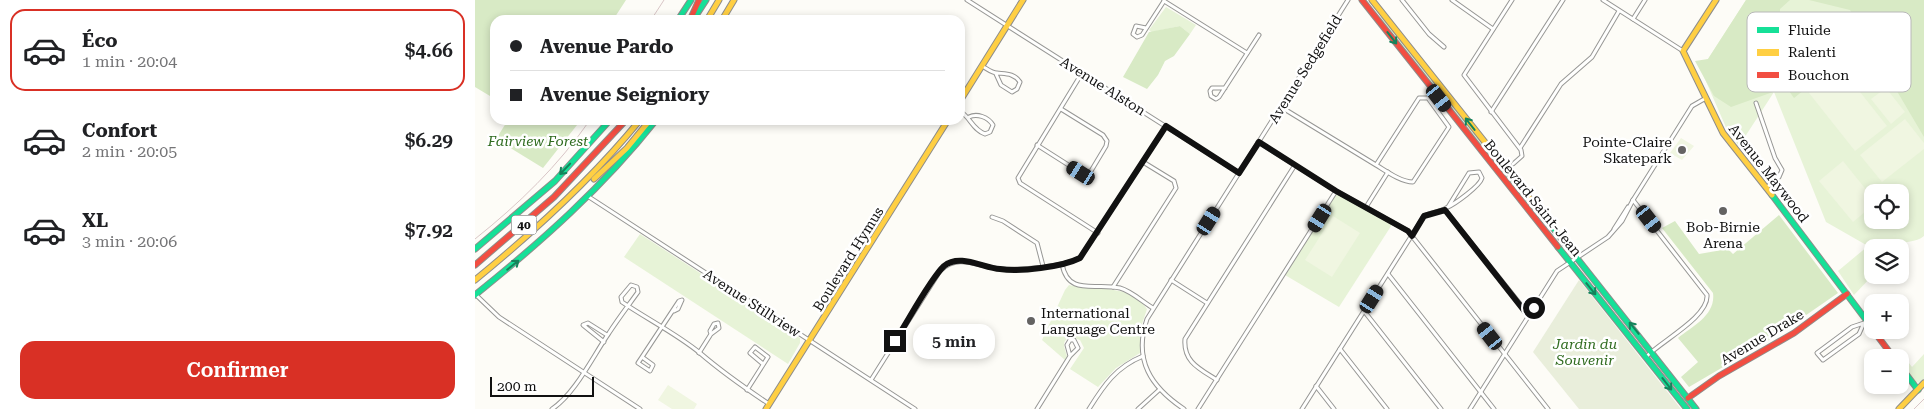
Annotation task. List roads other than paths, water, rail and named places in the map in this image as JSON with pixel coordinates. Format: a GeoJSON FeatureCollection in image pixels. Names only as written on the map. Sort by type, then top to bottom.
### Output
{"type":"FeatureCollection","features":[{"type":"Feature","properties":{"kind":"main road"},"geometry":{"type":"LineString","coordinates":[[681,15],[691,0]]}},
{"type":"Feature","properties":{"kind":"main road"},"geometry":{"type":"LineString","coordinates":[[693,15],[699,0]]}},
{"type":"Feature","properties":{"kind":"main road"},"geometry":{"type":"LineString","coordinates":[[695,15],[706,0]]}},
{"type":"Feature","properties":{"kind":"main road"},"geometry":{"type":"LineString","coordinates":[[710,15],[719,0]]}},
{"type":"Feature","properties":{"kind":"main road"},"geometry":{"type":"LineString","coordinates":[[725,15],[734,0]]}},
{"type":"Feature","properties":{"kind":"main road"},"geometry":{"type":"LineString","coordinates":[[965,92],[1023,0]]}},
{"type":"Feature","properties":{"kind":"main road","name":"Boulevard Saint-Jean"},"geometry":{"type":"LineString","coordinates":[[1362,0],[1687,409]]}},
{"type":"Feature","properties":{"kind":"main road","name":"Boulevard Saint-Jean"},"geometry":{"type":"LineString","coordinates":[[1372,0],[1652,351],[1696,409]]}},
{"type":"Feature","properties":{"kind":"main road"},"geometry":{"type":"LineString","coordinates":[[1683,51],[1716,0]]}},
{"type":"Feature","properties":{"kind":"main road","name":"Avenue Maywood"},"geometry":{"type":"LineString","coordinates":[[1683,51],[1723,133],[1847,294],[1864,321]]}},
{"type":"Feature","properties":{"kind":"main road"},"geometry":{"type":"LineString","coordinates":[[475,249],[542,192],[604,125]]}},
{"type":"Feature","properties":{"kind":"main road","name":"40"},"geometry":{"type":"LineString","coordinates":[[475,265],[557,195],[599,152],[622,125]]}},
{"type":"Feature","properties":{"kind":"main road","name":"40"},"geometry":{"type":"LineString","coordinates":[[475,280],[562,206],[601,167],[636,125]]}},
{"type":"Feature","properties":{"kind":"main road"},"geometry":{"type":"LineString","coordinates":[[562,206],[614,160],[646,125]]}},
{"type":"Feature","properties":{"kind":"main road"},"geometry":{"type":"LineString","coordinates":[[476,295],[541,242],[589,197],[635,147],[652,125]]}},
{"type":"Feature","properties":{"kind":"main road","name":"Boulevard Hymus"},"geometry":{"type":"LineString","coordinates":[[768,407],[945,125]]}},
{"type":"Feature","properties":{"kind":"main road","name":"Avenue Drake"},"geometry":{"type":"LineString","coordinates":[[1688,398],[1713,380],[1791,335],[1847,294]]}},
{"type":"Feature","properties":{"kind":"main road"},"geometry":{"type":"LineString","coordinates":[[1909,378],[1918,390]]}},
{"type":"Feature","properties":{"kind":"main road"},"geometry":{"type":"LineString","coordinates":[[1899,409],[1924,383]]}},
{"type":"Feature","properties":{"kind":"street","name":"Avenue Alston"},"geometry":{"type":"LineString","coordinates":[[967,0],[1239,173]]}},
{"type":"Feature","properties":{"kind":"street"},"geometry":{"type":"LineString","coordinates":[[1146,28],[1164,0],[1247,53]]}},
{"type":"Feature","properties":{"kind":"street","name":"Avenue Sedgefield"},"geometry":{"type":"LineString","coordinates":[[1143,356],[1144,328],[1153,308],[1348,0]]}},
{"type":"Feature","properties":{"kind":"street"},"geometry":{"type":"LineString","coordinates":[[1402,0],[1429,34],[1445,48]]}},
{"type":"Feature","properties":{"kind":"street"},"geometry":{"type":"LineString","coordinates":[[1452,0],[1493,29]]}},
{"type":"Feature","properties":{"kind":"street"},"geometry":{"type":"LineString","coordinates":[[1512,0],[1464,75],[1519,148],[1522,154],[1513,164]]}},
{"type":"Feature","properties":{"kind":"street"},"geometry":{"type":"LineString","coordinates":[[1491,112],[1563,0]]}},
{"type":"Feature","properties":{"kind":"street"},"geometry":{"type":"LineString","coordinates":[[1603,0],[1683,51]]}},
{"type":"Feature","properties":{"kind":"street"},"geometry":{"type":"LineString","coordinates":[[1633,19],[1645,0]]}},
{"type":"Feature","properties":{"kind":"street"},"geometry":{"type":"LineString","coordinates":[[1519,148],[1561,84],[1592,57],[1619,11]]}},
{"type":"Feature","properties":{"kind":"street"},"geometry":{"type":"LineString","coordinates":[[1225,88],[1212,88],[1210,91],[1211,96],[1216,99],[1219,97],[1225,88],[1247,53],[1259,35]]}},
{"type":"Feature","properties":{"kind":"street"},"geometry":{"type":"LineString","coordinates":[[982,66],[996,74],[1009,74],[1016,78],[1019,82],[1017,89],[1012,92],[1003,87],[996,74]]}},
{"type":"Feature","properties":{"kind":"street"},"geometry":{"type":"LineString","coordinates":[[1082,74],[1019,173],[1020,183],[1098,233]]}},
{"type":"Feature","properties":{"kind":"street"},"geometry":{"type":"LineString","coordinates":[[1281,107],[1376,165],[1388,172],[1408,182],[1413,182],[1448,130],[1448,124],[1428,98],[1419,98],[1376,165]]}},
{"type":"Feature","properties":{"kind":"street"},"geometry":{"type":"LineString","coordinates":[[1470,409],[1557,271],[1605,240],[1613,231],[1623,219],[1693,105],[1706,98]]}},
{"type":"Feature","properties":{"kind":"street"},"geometry":{"type":"LineString","coordinates":[[1756,104],[1775,158],[1782,170],[1779,177],[1766,188]]}},
{"type":"Feature","properties":{"kind":"street"},"geometry":{"type":"LineString","coordinates":[[1037,145],[1081,173],[1091,171],[1107,141],[1103,135],[1061,109]]}},
{"type":"Feature","properties":{"kind":"street"},"geometry":{"type":"LineString","coordinates":[[965,114],[969,117],[976,130],[985,134],[990,132],[993,125],[989,121],[981,116],[969,117]]}},
{"type":"Feature","properties":{"kind":"street"},"geometry":{"type":"LineString","coordinates":[[871,380],[940,271],[946,265],[954,261],[963,261],[999,269],[1062,264],[1080,258],[1166,126]]}},
{"type":"Feature","properties":{"kind":"street"},"geometry":{"type":"LineString","coordinates":[[1259,142],[1336,191],[1408,231],[1548,409]]}},
{"type":"Feature","properties":{"kind":"street"},"geometry":{"type":"LineString","coordinates":[[1113,287],[1176,188],[1174,181],[1143,162]]}},
{"type":"Feature","properties":{"kind":"street"},"geometry":{"type":"LineString","coordinates":[[1217,380],[1193,365],[1187,358],[1184,347],[1185,339],[1295,165]]}},
{"type":"Feature","properties":{"kind":"street"},"geometry":{"type":"LineString","coordinates":[[1366,207],[1388,172]]}},
{"type":"Feature","properties":{"kind":"street"},"geometry":{"type":"LineString","coordinates":[[1302,409],[1424,216],[1446,209],[1480,183],[1482,178],[1479,172],[1469,173],[1446,209]]}},
{"type":"Feature","properties":{"kind":"street"},"geometry":{"type":"LineString","coordinates":[[1198,409],[1336,191]]}},
{"type":"Feature","properties":{"kind":"street","name":"Avenue Stillview"},"geometry":{"type":"LineString","coordinates":[[589,197],[915,409]]}},
{"type":"Feature","properties":{"kind":"street"},"geometry":{"type":"LineString","coordinates":[[1633,200],[1707,295],[1707,302],[1701,313],[1646,357]]}},
{"type":"Feature","properties":{"kind":"street"},"geometry":{"type":"LineString","coordinates":[[1446,209],[1529,316]]}},
{"type":"Feature","properties":{"kind":"street"},"geometry":{"type":"LineString","coordinates":[[992,217],[1003,221],[1037,243],[1043,266]]}},
{"type":"Feature","properties":{"kind":"street"},"geometry":{"type":"LineString","coordinates":[[1062,264],[1065,276],[1075,285],[1122,288],[1153,308]]}},
{"type":"Feature","properties":{"kind":"street"},"geometry":{"type":"LineString","coordinates":[[1388,274],[1494,409]]}},
{"type":"Feature","properties":{"kind":"street"},"geometry":{"type":"LineString","coordinates":[[1171,280],[1207,303]]}},
{"type":"Feature","properties":{"kind":"street"},"geometry":{"type":"LineString","coordinates":[[551,409],[563,400],[583,373],[607,335],[628,306],[638,292],[634,285],[628,286],[621,297],[622,302],[628,306],[662,328],[699,353],[768,407]]}},
{"type":"Feature","properties":{"kind":"street"},"geometry":{"type":"LineString","coordinates":[[476,295],[499,318],[639,409]]}},
{"type":"Feature","properties":{"kind":"street"},"geometry":{"type":"LineString","coordinates":[[642,357],[653,365],[650,371],[638,364],[642,357],[674,311]]}},
{"type":"Feature","properties":{"kind":"street"},"geometry":{"type":"LineString","coordinates":[[1364,311],[1441,409]]}},
{"type":"Feature","properties":{"kind":"street"},"geometry":{"type":"LineString","coordinates":[[604,342],[583,326],[588,323],[607,335]]}},
{"type":"Feature","properties":{"kind":"street"},"geometry":{"type":"LineString","coordinates":[[1865,323],[1859,334],[1823,360],[1817,353],[1852,327],[1865,323]]}},
{"type":"Feature","properties":{"kind":"street"},"geometry":{"type":"LineString","coordinates":[[699,353],[711,334]]}},
{"type":"Feature","properties":{"kind":"street"},"geometry":{"type":"LineString","coordinates":[[1037,409],[1070,356],[1078,348],[1074,340],[1070,340],[1067,345],[1070,356]]}},
{"type":"Feature","properties":{"kind":"street"},"geometry":{"type":"LineString","coordinates":[[747,390],[763,364],[767,355],[755,347],[750,354],[763,364]]}},
{"type":"Feature","properties":{"kind":"street"},"geometry":{"type":"LineString","coordinates":[[1340,349],[1387,409]]}},
{"type":"Feature","properties":{"kind":"street"},"geometry":{"type":"LineString","coordinates":[[1089,409],[1112,375],[1130,362],[1143,356],[1150,376],[1159,390],[1184,409]]}},
{"type":"Feature","properties":{"kind":"street"},"geometry":{"type":"LineString","coordinates":[[1316,386],[1333,409]]}},
{"type":"Feature","properties":{"kind":"street"},"geometry":{"type":"LineString","coordinates":[[1138,409],[1159,390]]}},
{"type":"Feature","properties":{"kind":"tram line"},"geometry":{"type":"LineString","coordinates":[[654,15],[664,0]]}},
{"type":"Feature","properties":{"kind":"tram line"},"geometry":{"type":"LineString","coordinates":[[475,239],[537,184],[565,153],[586,125]]}},
{"type":"Feature","properties":{"kind":"railway"},"geometry":{"type":"LineString","coordinates":[[1914,409],[1924,399]]}},
{"type":"Feature","properties":{"kind":"place","name":"Pointe-Claire Skatepark"},"geometry":{"type":"Point","coordinates":[1682,150]}},
{"type":"Feature","properties":{"kind":"place","name":"Bob-Birnie Arena"},"geometry":{"type":"Point","coordinates":[1723,211]}},
{"type":"Feature","properties":{"kind":"place","name":"International Language Centre"},"geometry":{"type":"Point","coordinates":[1031,321]}},
{"type":"Feature","properties":{"kind":"park label","name":"Fairview Forest"},"geometry":{"type":"Point","coordinates":[538,141]}},
{"type":"Feature","properties":{"kind":"park label","name":"Jardin du Souvenir"},"geometry":{"type":"Point","coordinates":[1585,352]}}]}
